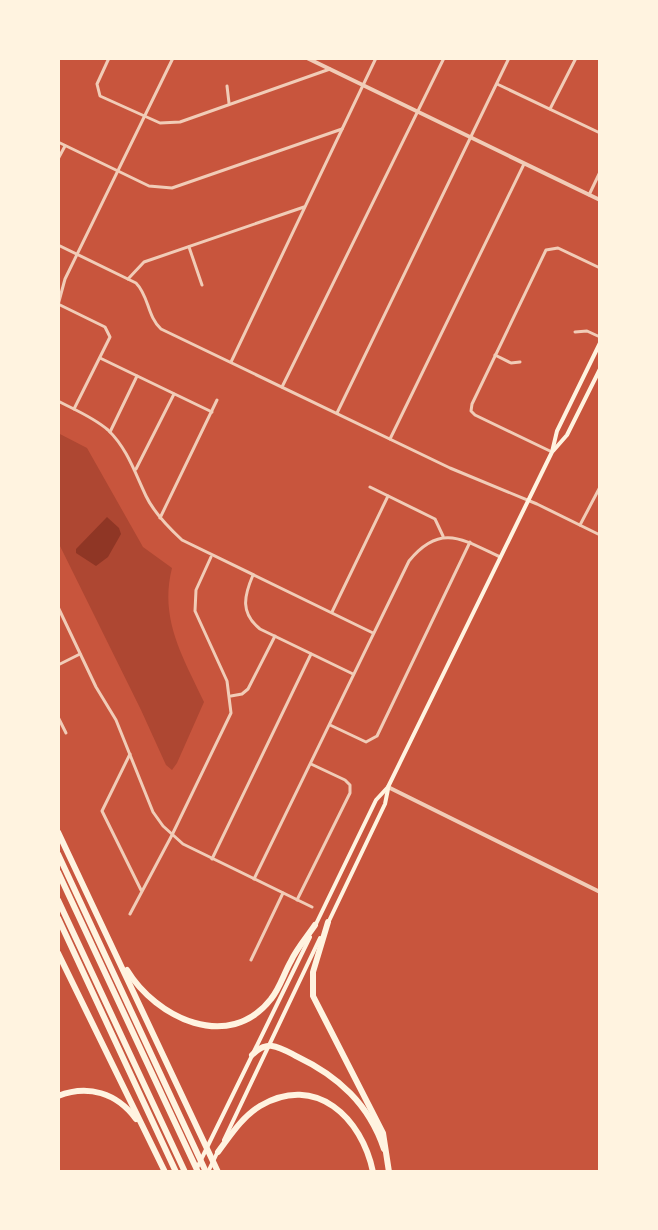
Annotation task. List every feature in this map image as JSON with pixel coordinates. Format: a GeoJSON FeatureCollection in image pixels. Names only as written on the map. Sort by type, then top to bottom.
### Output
{"type":"FeatureCollection","features":[{"type":"Feature","properties":{"kind":"highway"},"geometry":{"type":"LineString","coordinates":[[58,832],[129,975],[170,1014],[192,1024],[219,1027],[246,1019],[268,1002],[292,958],[315,925]]}},
{"type":"Feature","properties":{"kind":"highway"},"geometry":{"type":"LineString","coordinates":[[58,854],[207,1172]]}},
{"type":"Feature","properties":{"kind":"highway"},"geometry":{"type":"LineString","coordinates":[[58,872],[197,1172]]}},
{"type":"Feature","properties":{"kind":"highway"},"geometry":{"type":"LineString","coordinates":[[58,900],[185,1172]]}},
{"type":"Feature","properties":{"kind":"highway"},"geometry":{"type":"LineString","coordinates":[[58,918],[175,1170]]}},
{"type":"Feature","properties":{"kind":"highway"},"geometry":{"type":"LineString","coordinates":[[328,922],[313,972],[313,996],[383,1133],[389,1172]]}},
{"type":"Feature","properties":{"kind":"highway"},"geometry":{"type":"LineString","coordinates":[[107,932],[218,1172]]}},
{"type":"Feature","properties":{"kind":"highway"},"geometry":{"type":"LineString","coordinates":[[58,953],[165,1172]]}},
{"type":"Feature","properties":{"kind":"highway"},"geometry":{"type":"LineString","coordinates":[[252,1055],[261,1046],[270,1044],[318,1066],[348,1089],[376,1127],[389,1172]]}},
{"type":"Feature","properties":{"kind":"highway"},"geometry":{"type":"LineString","coordinates":[[58,1096],[83,1090],[107,1095],[129,1110],[149,1139]]}},
{"type":"Feature","properties":{"kind":"highway"},"geometry":{"type":"LineString","coordinates":[[218,1152],[241,1122],[257,1108],[282,1098],[307,1097],[334,1107],[353,1123],[363,1139],[373,1172]]}},
{"type":"Feature","properties":{"kind":"main road"},"geometry":{"type":"LineString","coordinates":[[552,452],[557,431],[600,340]]}},
{"type":"Feature","properties":{"kind":"main road"},"geometry":{"type":"LineString","coordinates":[[207,1172],[385,804],[388,787],[527,500],[552,452],[567,435],[600,369]]}},
{"type":"Feature","properties":{"kind":"main road"},"geometry":{"type":"LineString","coordinates":[[197,1172],[376,800],[388,787]]}},
{"type":"Feature","properties":{"kind":"street"},"geometry":{"type":"LineString","coordinates":[[109,58],[97,84],[100,96],[144,118],[170,124],[330,69]]}},
{"type":"Feature","properties":{"kind":"street"},"geometry":{"type":"LineString","coordinates":[[74,409],[110,337],[105,327],[58,304],[65,279],[173,58]]}},
{"type":"Feature","properties":{"kind":"street"},"geometry":{"type":"LineString","coordinates":[[307,58],[600,200]]}},
{"type":"Feature","properties":{"kind":"street"},"geometry":{"type":"LineString","coordinates":[[231,362],[376,58]]}},
{"type":"Feature","properties":{"kind":"street"},"geometry":{"type":"LineString","coordinates":[[282,387],[444,58]]}},
{"type":"Feature","properties":{"kind":"street"},"geometry":{"type":"LineString","coordinates":[[337,413],[509,58]]}},
{"type":"Feature","properties":{"kind":"street"},"geometry":{"type":"LineString","coordinates":[[550,109],[576,58]]}},
{"type":"Feature","properties":{"kind":"street"},"geometry":{"type":"LineString","coordinates":[[497,84],[600,133]]}},
{"type":"Feature","properties":{"kind":"street"},"geometry":{"type":"LineString","coordinates":[[227,86],[229,103]]}},
{"type":"Feature","properties":{"kind":"street"},"geometry":{"type":"LineString","coordinates":[[58,142],[149,186],[172,188],[342,129]]}},
{"type":"Feature","properties":{"kind":"street"},"geometry":{"type":"LineString","coordinates":[[58,159],[65,146]]}},
{"type":"Feature","properties":{"kind":"street"},"geometry":{"type":"LineString","coordinates":[[390,439],[524,164]]}},
{"type":"Feature","properties":{"kind":"street"},"geometry":{"type":"LineString","coordinates":[[589,195],[600,172]]}},
{"type":"Feature","properties":{"kind":"street"},"geometry":{"type":"LineString","coordinates":[[128,279],[144,262],[304,207]]}},
{"type":"Feature","properties":{"kind":"street"},"geometry":{"type":"LineString","coordinates":[[58,245],[128,279],[144,292],[153,320],[161,329],[495,489],[527,500],[600,535]]}},
{"type":"Feature","properties":{"kind":"street"},"geometry":{"type":"LineString","coordinates":[[188,246],[202,285]]}},
{"type":"Feature","properties":{"kind":"street"},"geometry":{"type":"LineString","coordinates":[[552,452],[471,411],[546,250],[552,247],[600,268]]}},
{"type":"Feature","properties":{"kind":"street"},"geometry":{"type":"LineString","coordinates":[[575,332],[587,331],[600,340]]}},
{"type":"Feature","properties":{"kind":"street"},"geometry":{"type":"LineString","coordinates":[[495,355],[511,363],[520,362]]}},
{"type":"Feature","properties":{"kind":"street"},"geometry":{"type":"LineString","coordinates":[[99,357],[212,412]]}},
{"type":"Feature","properties":{"kind":"street"},"geometry":{"type":"LineString","coordinates":[[110,432],[137,376]]}},
{"type":"Feature","properties":{"kind":"street"},"geometry":{"type":"LineString","coordinates":[[135,471],[174,394]]}},
{"type":"Feature","properties":{"kind":"street"},"geometry":{"type":"LineString","coordinates":[[160,518],[217,400]]}},
{"type":"Feature","properties":{"kind":"street"},"geometry":{"type":"LineString","coordinates":[[58,401],[95,420],[110,432],[135,471],[147,499],[160,518],[182,540],[373,633]]}},
{"type":"Feature","properties":{"kind":"street"},"geometry":{"type":"LineString","coordinates":[[370,487],[435,519],[443,536]]}},
{"type":"Feature","properties":{"kind":"street"},"geometry":{"type":"LineString","coordinates":[[580,525],[600,487]]}},
{"type":"Feature","properties":{"kind":"street"},"geometry":{"type":"LineString","coordinates":[[332,612],[388,496]]}},
{"type":"Feature","properties":{"kind":"street"},"geometry":{"type":"LineString","coordinates":[[254,879],[409,561],[420,548],[443,536],[470,542],[500,557]]}},
{"type":"Feature","properties":{"kind":"street"},"geometry":{"type":"LineString","coordinates":[[328,724],[366,742],[377,736],[470,542]]}},
{"type":"Feature","properties":{"kind":"street"},"geometry":{"type":"LineString","coordinates":[[130,914],[231,713],[227,681],[195,611],[196,590],[212,555]]}},
{"type":"Feature","properties":{"kind":"street"},"geometry":{"type":"LineString","coordinates":[[254,575],[246,592],[246,611],[252,622],[353,674]]}},
{"type":"Feature","properties":{"kind":"street"},"geometry":{"type":"LineString","coordinates":[[58,607],[116,720],[153,812],[172,835],[212,859],[312,907]]}},
{"type":"Feature","properties":{"kind":"street"},"geometry":{"type":"LineString","coordinates":[[231,696],[248,689],[275,636]]}},
{"type":"Feature","properties":{"kind":"street"},"geometry":{"type":"LineString","coordinates":[[58,665],[80,654]]}},
{"type":"Feature","properties":{"kind":"street"},"geometry":{"type":"LineString","coordinates":[[212,859],[311,654]]}},
{"type":"Feature","properties":{"kind":"street"},"geometry":{"type":"LineString","coordinates":[[58,717],[66,733]]}},
{"type":"Feature","properties":{"kind":"street"},"geometry":{"type":"LineString","coordinates":[[130,754],[102,811],[135,883],[142,891]]}},
{"type":"Feature","properties":{"kind":"street"},"geometry":{"type":"LineString","coordinates":[[297,900],[350,793],[350,785],[345,780],[310,763]]}},
{"type":"Feature","properties":{"kind":"street"},"geometry":{"type":"LineString","coordinates":[[388,787],[600,892]]}},
{"type":"Feature","properties":{"kind":"street"},"geometry":{"type":"LineString","coordinates":[[251,960],[283,893]]}},
{"type":"Feature","properties":{"kind":"shaded area"},"geometry":{"type":"Polygon","coordinates":[[[58,433],[87,448],[143,547],[172,568],[169,587],[171,621],[181,653],[204,702],[172,770],[166,765],[58,542],[58,433]]]}},
{"type":"Feature","properties":{"kind":"shaded area"},"geometry":{"type":"Polygon","coordinates":[[[107,517],[121,534],[108,557],[96,566],[76,553],[76,549],[107,517]]]}}]}
